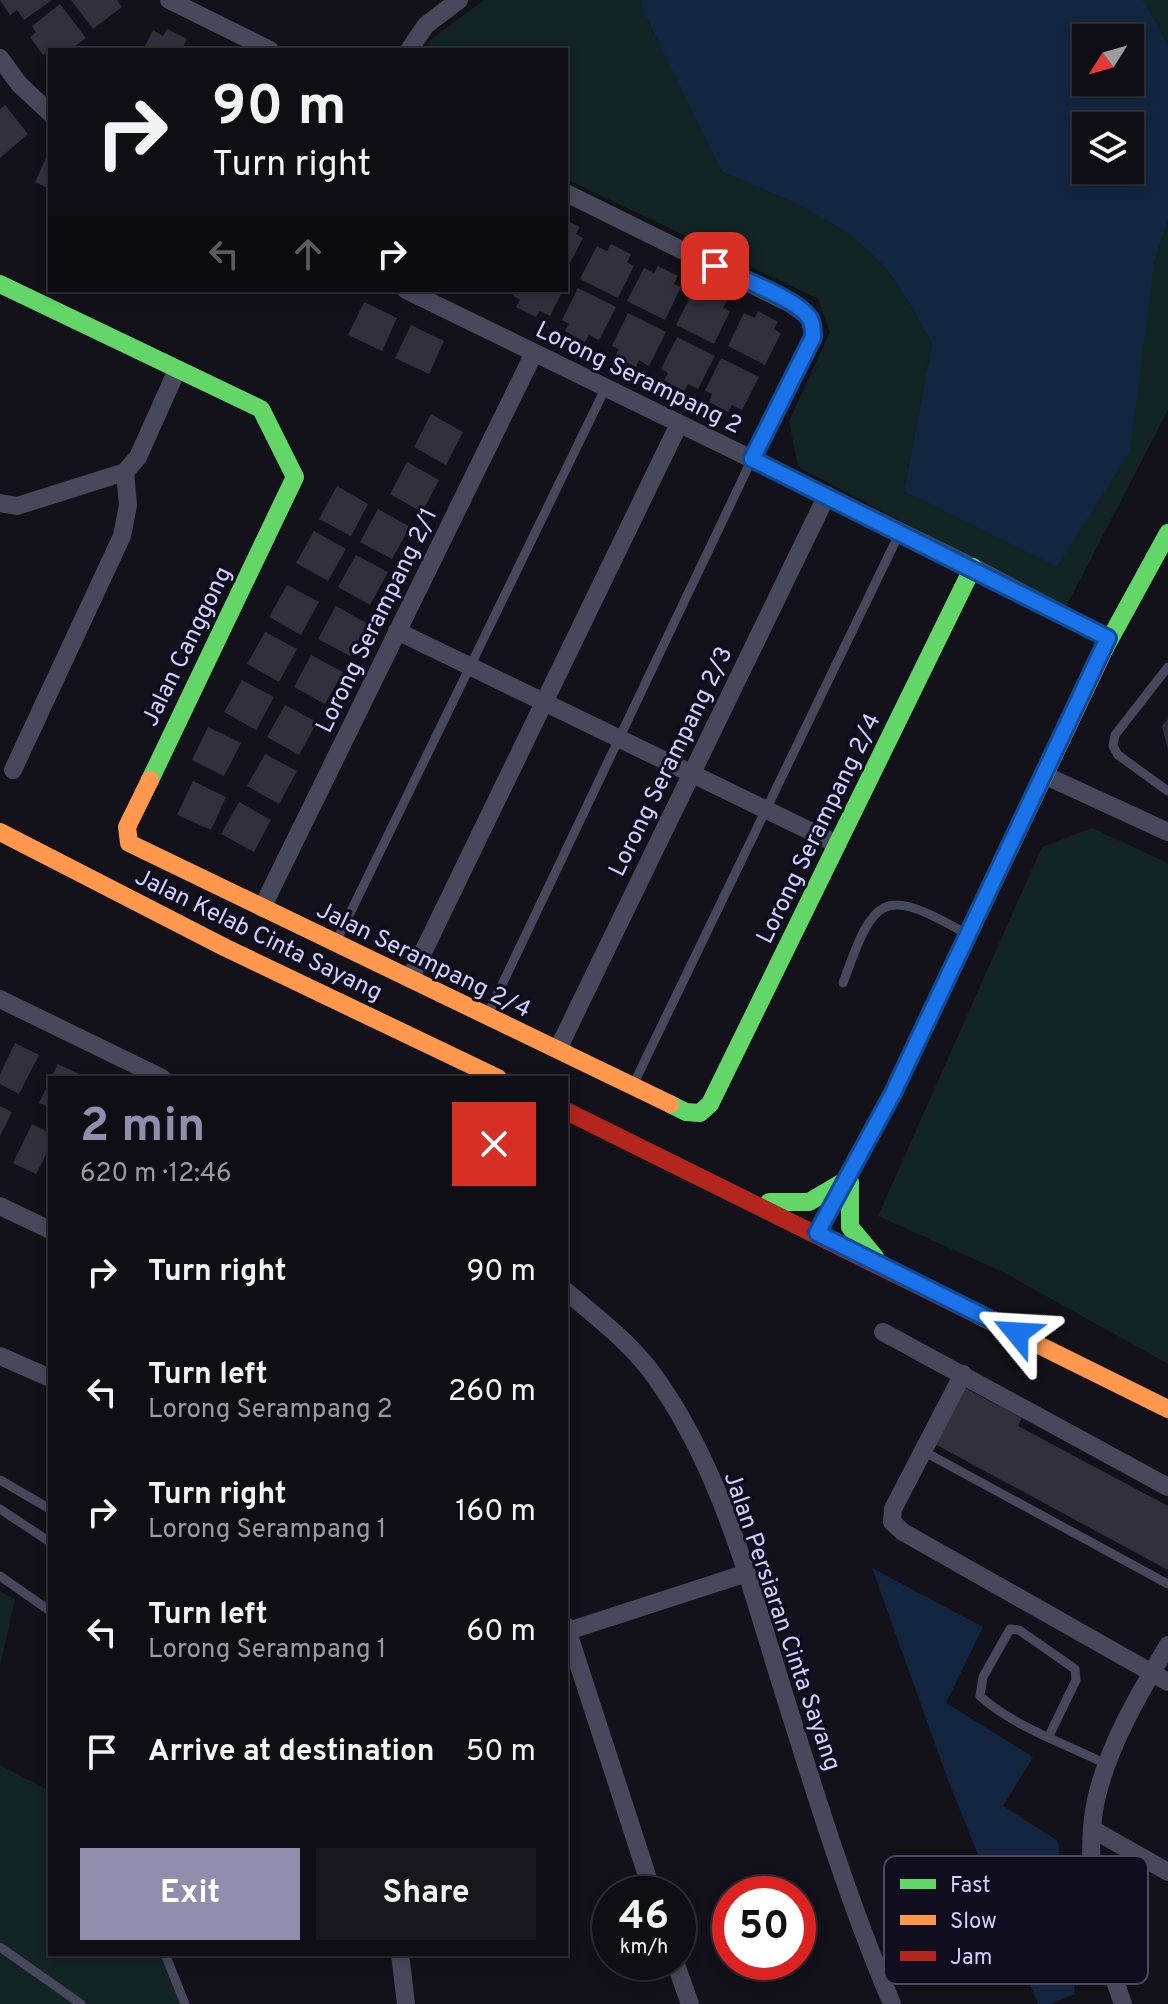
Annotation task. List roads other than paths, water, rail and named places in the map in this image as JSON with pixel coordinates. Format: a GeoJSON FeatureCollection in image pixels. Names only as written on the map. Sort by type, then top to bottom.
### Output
{"type":"FeatureCollection","features":[{"type":"Feature","properties":{"kind":"main road"},"geometry":{"type":"LineString","coordinates":[[0,284],[177,370]]}},
{"type":"Feature","properties":{"kind":"main road","name":"Jalan Canggong"},"geometry":{"type":"LineString","coordinates":[[126,837],[127,827],[214,640],[295,477],[261,409],[177,370]]}},
{"type":"Feature","properties":{"kind":"main road"},"geometry":{"type":"LineString","coordinates":[[817,1233],[850,1178],[1108,638],[1168,533]]}},
{"type":"Feature","properties":{"kind":"main road","name":"Lorong Serampang 2/4"},"geometry":{"type":"LineString","coordinates":[[706,1109],[973,567]]}},
{"type":"Feature","properties":{"kind":"main road","name":"Jalan Kelab Cinta Sayang"},"geometry":{"type":"LineString","coordinates":[[0,832],[226,948],[494,1076]]}},
{"type":"Feature","properties":{"kind":"main road","name":"Jalan Serampang 2/4"},"geometry":{"type":"LineString","coordinates":[[126,837],[135,846],[686,1112],[700,1113],[706,1109]]}},
{"type":"Feature","properties":{"kind":"main road"},"geometry":{"type":"LineString","coordinates":[[568,1112],[1168,1409]]}},
{"type":"Feature","properties":{"kind":"main road"},"geometry":{"type":"LineString","coordinates":[[735,1195],[795,1207],[821,1198],[850,1178]]}},
{"type":"Feature","properties":{"kind":"main road"},"geometry":{"type":"LineString","coordinates":[[850,1178],[850,1227],[868,1252],[891,1270]]}},
{"type":"Feature","properties":{"kind":"street"},"geometry":{"type":"LineString","coordinates":[[169,0],[266,48]]}},
{"type":"Feature","properties":{"kind":"street"},"geometry":{"type":"LineString","coordinates":[[410,48],[426,25],[459,0]]}},
{"type":"Feature","properties":{"kind":"street"},"geometry":{"type":"LineString","coordinates":[[0,58],[19,84],[48,111]]}},
{"type":"Feature","properties":{"kind":"street"},"geometry":{"type":"LineString","coordinates":[[568,194],[791,304],[811,319],[813,337],[752,459]]}},
{"type":"Feature","properties":{"kind":"street","name":"Lorong Serampang 2"},"geometry":{"type":"LineString","coordinates":[[410,292],[973,567],[1108,638]]}},
{"type":"Feature","properties":{"kind":"street","name":"Lorong Serampang 2/1"},"geometry":{"type":"LineString","coordinates":[[262,908],[534,353]]}},
{"type":"Feature","properties":{"kind":"street"},"geometry":{"type":"LineString","coordinates":[[0,503],[17,506],[125,472],[138,457],[177,370]]}},
{"type":"Feature","properties":{"kind":"street"},"geometry":{"type":"LineString","coordinates":[[410,979],[679,424]]}},
{"type":"Feature","properties":{"kind":"street"},"geometry":{"type":"LineString","coordinates":[[13,770],[122,536],[128,505],[125,472]]}},
{"type":"Feature","properties":{"kind":"street","name":"Lorong Serampang 2/3"},"geometry":{"type":"LineString","coordinates":[[558,1049],[827,495]]}},
{"type":"Feature","properties":{"kind":"street"},"geometry":{"type":"LineString","coordinates":[[397,631],[837,844]]}},
{"type":"Feature","properties":{"kind":"street"},"geometry":{"type":"LineString","coordinates":[[1044,775],[1168,832]]}},
{"type":"Feature","properties":{"kind":"street"},"geometry":{"type":"LineString","coordinates":[[0,999],[158,1076]]}},
{"type":"Feature","properties":{"kind":"street"},"geometry":{"type":"LineString","coordinates":[[0,1206],[48,1229]]}},
{"type":"Feature","properties":{"kind":"street","name":"Jalan Persiaran Cinta Sayang"},"geometry":{"type":"LineString","coordinates":[[568,1293],[635,1352],[667,1394],[714,1483],[747,1573],[825,1823],[884,1982]]}},
{"type":"Feature","properties":{"kind":"street"},"geometry":{"type":"LineString","coordinates":[[883,1332],[1168,1487]]}},
{"type":"Feature","properties":{"kind":"street"},"geometry":{"type":"LineString","coordinates":[[0,1356],[48,1377]]}},
{"type":"Feature","properties":{"kind":"street"},"geometry":{"type":"LineString","coordinates":[[963,1374],[893,1509],[890,1517],[895,1526],[1160,1677]]}},
{"type":"Feature","properties":{"kind":"street"},"geometry":{"type":"LineString","coordinates":[[568,1628],[747,1573]]}},
{"type":"Feature","properties":{"kind":"street"},"geometry":{"type":"LineString","coordinates":[[568,1631],[647,1876]]}},
{"type":"Feature","properties":{"kind":"street"},"geometry":{"type":"LineString","coordinates":[[1095,1856],[1096,1801],[1108,1765],[1160,1677],[1168,1645]]}},
{"type":"Feature","properties":{"kind":"street"},"geometry":{"type":"LineString","coordinates":[[1094,1830],[1140,1856]]}},
{"type":"Feature","properties":{"kind":"street"},"geometry":{"type":"LineString","coordinates":[[1148,1861],[1168,1872]]}},
{"type":"Feature","properties":{"kind":"street"},"geometry":{"type":"LineString","coordinates":[[400,1956],[406,2004]]}},
{"type":"Feature","properties":{"kind":"street"},"geometry":{"type":"LineString","coordinates":[[681,1980],[690,2004]]}},
{"type":"Feature","properties":{"kind":"street","name":"Jalan Persiaran Cinta Sayang"},"geometry":{"type":"LineString","coordinates":[[885,1984],[892,2004]]}},
{"type":"Feature","properties":{"kind":"street"},"geometry":{"type":"LineString","coordinates":[[1117,1984],[1123,2004]]}},
{"type":"Feature","properties":{"kind":"lane"},"geometry":{"type":"LineString","coordinates":[[335,943],[473,667],[605,389]]}},
{"type":"Feature","properties":{"kind":"lane"},"geometry":{"type":"LineString","coordinates":[[486,1017],[752,459]]}},
{"type":"Feature","properties":{"kind":"lane"},"geometry":{"type":"LineString","coordinates":[[633,1085],[900,532]]}},
{"type":"Feature","properties":{"kind":"lane"},"geometry":{"type":"LineString","coordinates":[[1168,667],[1115,735],[1113,746],[1118,755],[1168,791]]}},
{"type":"Feature","properties":{"kind":"lane"},"geometry":{"type":"LineString","coordinates":[[843,983],[867,921],[889,906],[915,906],[968,935]]}},
{"type":"Feature","properties":{"kind":"lane"},"geometry":{"type":"LineString","coordinates":[[923,1451],[1168,1584]]}},
{"type":"Feature","properties":{"kind":"lane"},"geometry":{"type":"LineString","coordinates":[[0,1480],[48,1508]]}},
{"type":"Feature","properties":{"kind":"lane"},"geometry":{"type":"LineString","coordinates":[[0,1509],[48,1541]]}},
{"type":"Feature","properties":{"kind":"lane"},"geometry":{"type":"LineString","coordinates":[[0,1576],[48,1610]]}},
{"type":"Feature","properties":{"kind":"lane"},"geometry":{"type":"LineString","coordinates":[[1049,1736],[1076,1680],[1075,1669],[1019,1630],[1010,1629],[983,1677],[980,1696],[1049,1736],[1108,1765]]}},
{"type":"Feature","properties":{"kind":"lane"},"geometry":{"type":"LineString","coordinates":[[0,1947],[81,2004]]}},
{"type":"Feature","properties":{"kind":"lane"},"geometry":{"type":"LineString","coordinates":[[166,1956],[185,2004]]}},
{"type":"Feature","properties":{"kind":"water"},"geometry":{"type":"Polygon","coordinates":[[[642,0],[1143,0],[1168,43],[1168,221],[1154,264],[1130,451],[1057,567],[904,491],[932,343],[894,279],[861,245],[804,208],[722,172],[641,7],[642,0]]]}},
{"type":"Feature","properties":{"kind":"water"},"geometry":{"type":"Polygon","coordinates":[[[872,1568],[983,1627],[946,1703],[1033,1757],[1003,1806],[1058,1841],[1060,1856],[979,1856],[872,1568]]]}},
{"type":"Feature","properties":{"kind":"water"},"geometry":{"type":"Polygon","coordinates":[[[1030,1984],[1074,1984],[1075,1994],[1050,2004],[1038,2004],[1030,1984]]]}}]}
